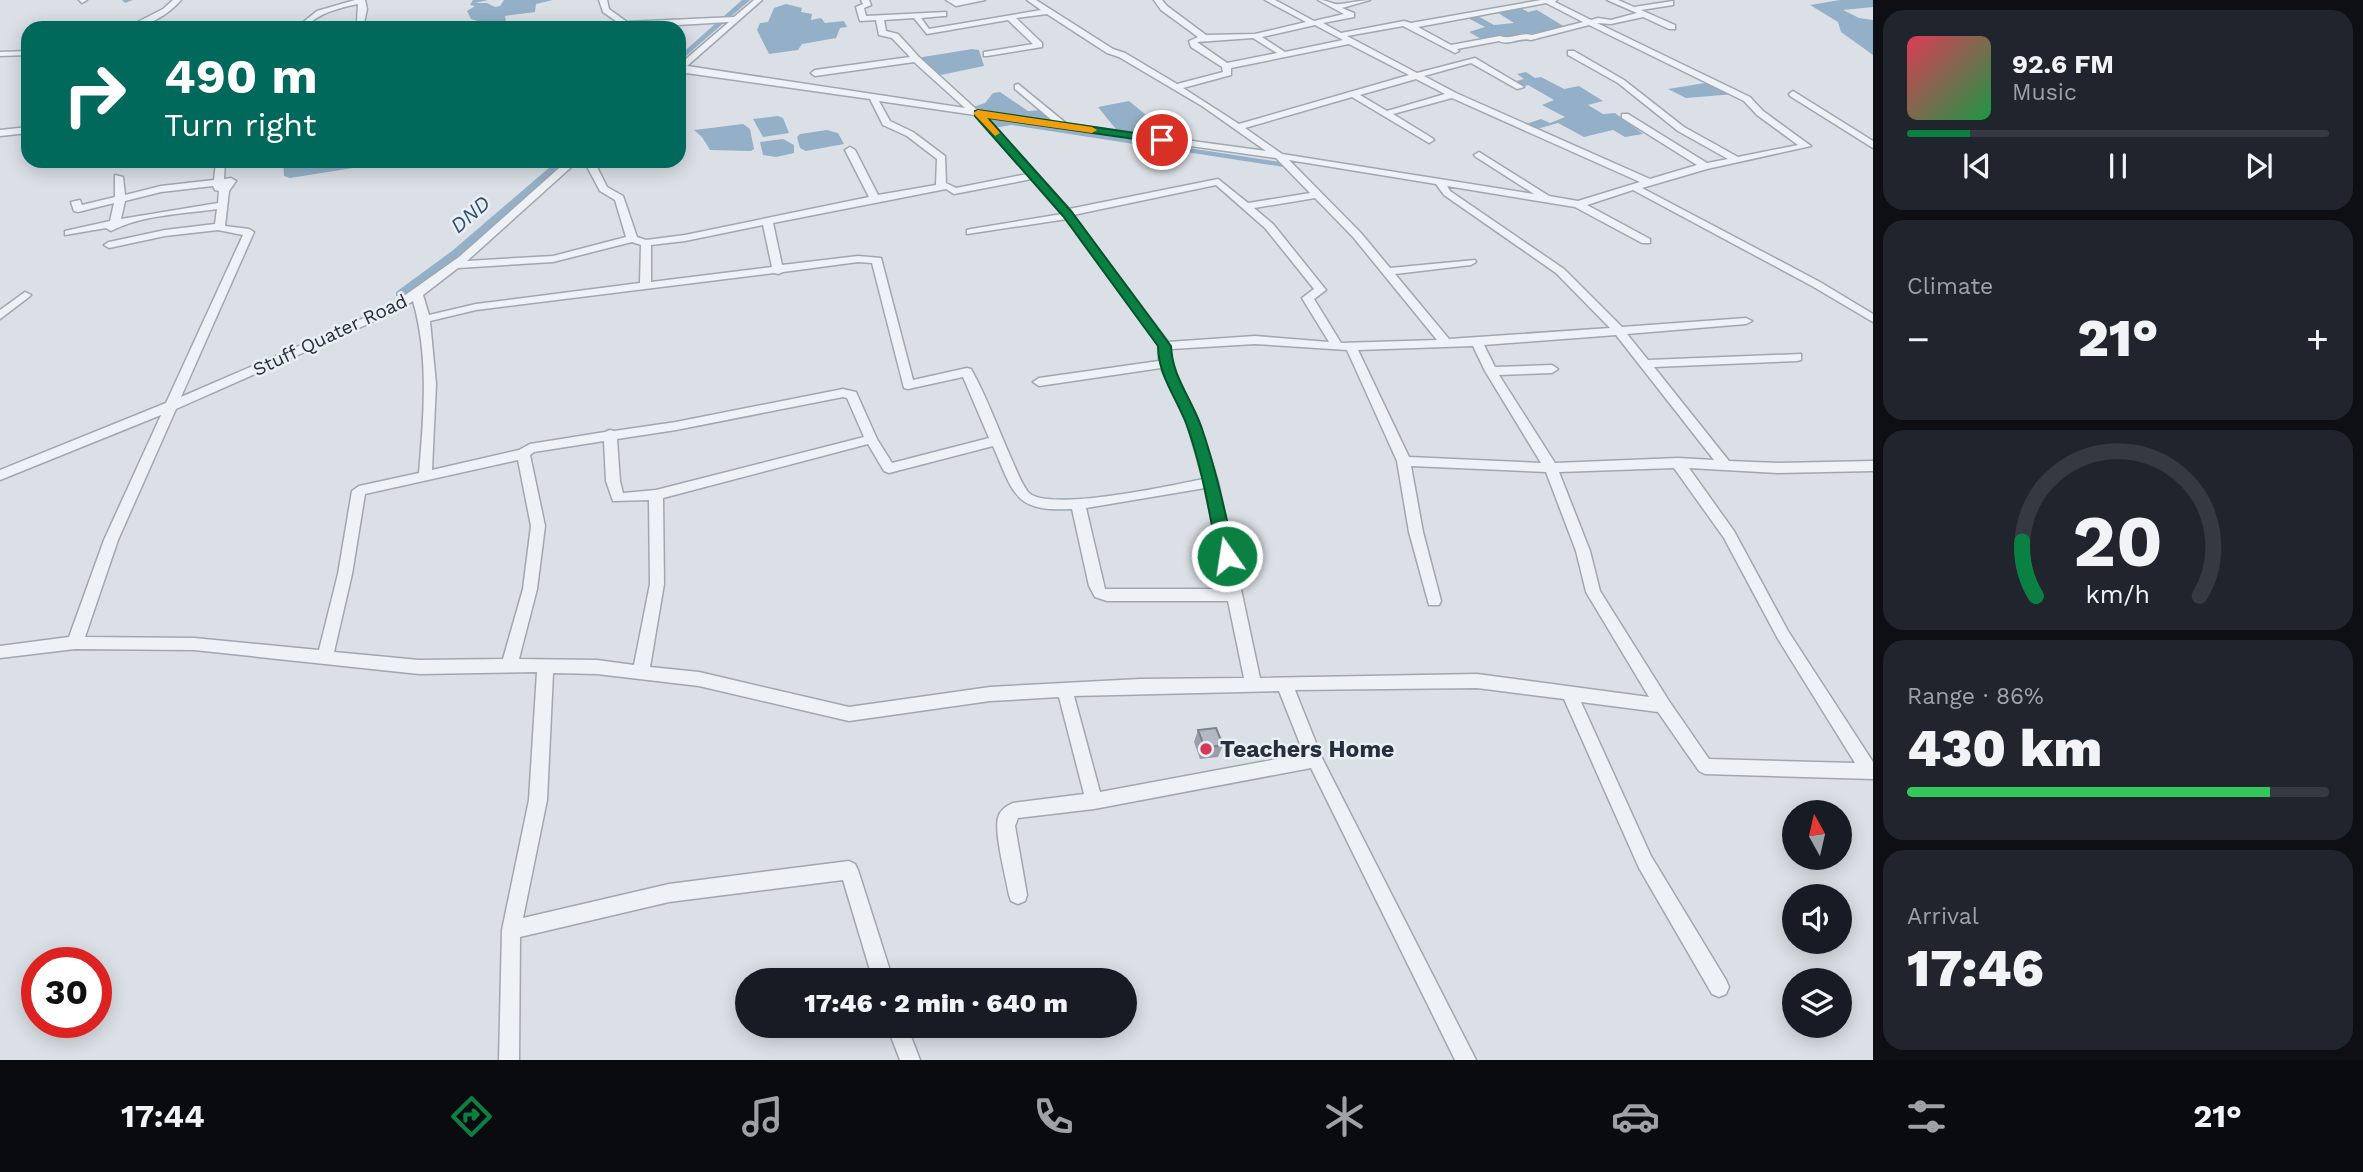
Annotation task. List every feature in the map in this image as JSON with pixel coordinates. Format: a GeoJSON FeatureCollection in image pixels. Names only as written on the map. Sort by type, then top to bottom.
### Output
{"type":"FeatureCollection","features":[{"type":"Feature","properties":{"kind":"street"},"geometry":{"type":"LineString","coordinates":[[144,21],[166,10],[177,0]]}},
{"type":"Feature","properties":{"kind":"street"},"geometry":{"type":"LineString","coordinates":[[308,21],[333,7],[361,0],[363,9],[360,21]]}},
{"type":"Feature","properties":{"kind":"street"},"geometry":{"type":"LineString","coordinates":[[603,0],[607,11],[621,21]]}},
{"type":"Feature","properties":{"kind":"street"},"geometry":{"type":"LineString","coordinates":[[686,63],[733,19],[758,0]]}},
{"type":"Feature","properties":{"kind":"street"},"geometry":{"type":"LineString","coordinates":[[950,0],[956,4],[981,0]]}},
{"type":"Feature","properties":{"kind":"street"},"geometry":{"type":"LineString","coordinates":[[1031,0],[1110,51],[1176,87],[1279,156],[1357,235],[1446,343]]}},
{"type":"Feature","properties":{"kind":"street"},"geometry":{"type":"LineString","coordinates":[[1158,0],[1164,8],[1202,38]]}},
{"type":"Feature","properties":{"kind":"street"},"geometry":{"type":"LineString","coordinates":[[1269,0],[1453,95],[1646,181]]}},
{"type":"Feature","properties":{"kind":"street"},"geometry":{"type":"LineString","coordinates":[[1176,87],[1228,73],[1226,66],[1192,43],[1202,38],[1255,36],[1351,15],[1322,0]]}},
{"type":"Feature","properties":{"kind":"street"},"geometry":{"type":"LineString","coordinates":[[1335,7],[1366,0]]}},
{"type":"Feature","properties":{"kind":"street"},"geometry":{"type":"LineString","coordinates":[[1410,26],[1553,0]]}},
{"type":"Feature","properties":{"kind":"street"},"geometry":{"type":"LineString","coordinates":[[1611,0],[1672,27]]}},
{"type":"Feature","properties":{"kind":"street"},"geometry":{"type":"LineString","coordinates":[[1547,1],[1615,32],[1620,39],[1746,99],[1760,113],[1808,145],[1646,181],[1578,204]]}},
{"type":"Feature","properties":{"kind":"street"},"geometry":{"type":"LineString","coordinates":[[862,3],[863,19],[943,14]]}},
{"type":"Feature","properties":{"kind":"street"},"geometry":{"type":"LineString","coordinates":[[1633,9],[1670,3]]}},
{"type":"Feature","properties":{"kind":"street"},"geometry":{"type":"LineString","coordinates":[[690,9],[690,20]]}},
{"type":"Feature","properties":{"kind":"street"},"geometry":{"type":"LineString","coordinates":[[916,16],[927,32],[1051,11]]}},
{"type":"Feature","properties":{"kind":"street"},"geometry":{"type":"LineString","coordinates":[[1449,48],[1500,37],[1506,41],[1526,36],[1531,38],[1592,22],[1607,22],[1644,14]]}},
{"type":"Feature","properties":{"kind":"street"},"geometry":{"type":"LineString","coordinates":[[987,54],[1040,45],[1010,17]]}},
{"type":"Feature","properties":{"kind":"street"},"geometry":{"type":"LineString","coordinates":[[680,21],[733,19]]}},
{"type":"Feature","properties":{"kind":"street"},"geometry":{"type":"LineString","coordinates":[[880,19],[882,33],[895,36],[916,59],[977,113],[1068,215],[1164,346],[1165,364],[1193,422],[1211,482],[1253,683]]}},
{"type":"Feature","properties":{"kind":"street"},"geometry":{"type":"LineString","coordinates":[[1341,35],[1404,23],[1520,87]]}},
{"type":"Feature","properties":{"kind":"street"},"geometry":{"type":"LineString","coordinates":[[1255,36],[1284,55]]}},
{"type":"Feature","properties":{"kind":"street"},"geometry":{"type":"LineString","coordinates":[[1226,66],[1351,41]]}},
{"type":"Feature","properties":{"kind":"street"},"geometry":{"type":"LineString","coordinates":[[0,54],[21,53]]}},
{"type":"Feature","properties":{"kind":"street"},"geometry":{"type":"LineString","coordinates":[[1571,53],[1598,66],[1666,117],[1736,159]]}},
{"type":"Feature","properties":{"kind":"street"},"geometry":{"type":"LineString","coordinates":[[815,74],[916,59]]}},
{"type":"Feature","properties":{"kind":"street"},"geometry":{"type":"LineString","coordinates":[[1238,127],[1472,60]]}},
{"type":"Feature","properties":{"kind":"street"},"geometry":{"type":"LineString","coordinates":[[686,70],[1279,156],[1578,204],[1646,241]]}},
{"type":"Feature","properties":{"kind":"street"},"geometry":{"type":"LineString","coordinates":[[1018,87],[1064,126]]}},
{"type":"Feature","properties":{"kind":"street"},"geometry":{"type":"LineString","coordinates":[[1353,94],[1429,140]]}},
{"type":"Feature","properties":{"kind":"street"},"geometry":{"type":"LineString","coordinates":[[1793,94],[1873,145]]}},
{"type":"Feature","properties":{"kind":"street"},"geometry":{"type":"LineString","coordinates":[[1385,114],[1453,95]]}},
{"type":"Feature","properties":{"kind":"street"},"geometry":{"type":"LineString","coordinates":[[873,97],[886,123],[910,134],[942,158],[941,187]]}},
{"type":"Feature","properties":{"kind":"street"},"geometry":{"type":"LineString","coordinates":[[1625,116],[1705,166]]}},
{"type":"Feature","properties":{"kind":"street"},"geometry":{"type":"LineString","coordinates":[[0,133],[21,131]]}},
{"type":"Feature","properties":{"kind":"street"},"geometry":{"type":"LineString","coordinates":[[850,150],[875,198]]}},
{"type":"Feature","properties":{"kind":"street"},"geometry":{"type":"LineString","coordinates":[[1479,155],[1551,200]]}},
{"type":"Feature","properties":{"kind":"street"},"geometry":{"type":"LineString","coordinates":[[220,180],[221,168]]}},
{"type":"Feature","properties":{"kind":"street","name":"Stuff Quater Road"},"geometry":{"type":"LineString","coordinates":[[0,475],[169,407],[357,326],[417,295],[457,265],[565,168]]}},
{"type":"Feature","properties":{"kind":"street"},"geometry":{"type":"LineString","coordinates":[[592,168],[603,189],[619,198],[632,239]]}},
{"type":"Feature","properties":{"kind":"street"},"geometry":{"type":"LineString","coordinates":[[457,265],[553,259],[632,239],[646,243],[685,238],[875,198],[948,186],[954,191],[1034,176]]}},
{"type":"Feature","properties":{"kind":"street"},"geometry":{"type":"LineString","coordinates":[[75,643],[111,540],[249,232],[225,230],[220,227],[108,240],[116,223],[121,194],[118,177]]}},
{"type":"Feature","properties":{"kind":"street"},"geometry":{"type":"LineString","coordinates":[[75,202],[78,209],[145,192],[220,180],[231,181],[219,205],[220,227]]}},
{"type":"Feature","properties":{"kind":"street"},"geometry":{"type":"LineString","coordinates":[[971,232],[1068,215],[1214,181],[1248,206],[1269,226],[1320,290],[1308,298],[1344,346],[1404,461],[1416,532],[1434,601]]}},
{"type":"Feature","properties":{"kind":"street"},"geometry":{"type":"LineString","coordinates":[[1439,182],[1447,193],[1560,271],[1619,331],[1724,464]]}},
{"type":"Feature","properties":{"kind":"street"},"geometry":{"type":"LineString","coordinates":[[1634,187],[1816,284],[1872,318]]}},
{"type":"Feature","properties":{"kind":"street"},"geometry":{"type":"LineString","coordinates":[[1248,206],[1316,195]]}},
{"type":"Feature","properties":{"kind":"street"},"geometry":{"type":"LineString","coordinates":[[69,233],[219,205]]}},
{"type":"Feature","properties":{"kind":"street"},"geometry":{"type":"LineString","coordinates":[[767,220],[778,271]]}},
{"type":"Feature","properties":{"kind":"street"},"geometry":{"type":"LineString","coordinates":[[645,286],[646,243]]}},
{"type":"Feature","properties":{"kind":"street"},"geometry":{"type":"LineString","coordinates":[[426,319],[476,307],[868,258],[877,260],[908,385],[967,372],[1026,498],[1038,504],[1078,505],[1211,482]]}},
{"type":"Feature","properties":{"kind":"street"},"geometry":{"type":"LineString","coordinates":[[1388,271],[1471,262]]}},
{"type":"Feature","properties":{"kind":"street"},"geometry":{"type":"LineString","coordinates":[[0,316],[25,295]]}},
{"type":"Feature","properties":{"kind":"street"},"geometry":{"type":"LineString","coordinates":[[417,295],[426,319],[432,387],[425,476]]}},
{"type":"Feature","properties":{"kind":"street"},"geometry":{"type":"LineString","coordinates":[[1164,346],[1255,340],[1344,346],[1477,342],[1746,321]]}},
{"type":"Feature","properties":{"kind":"street"},"geometry":{"type":"LineString","coordinates":[[1477,342],[1491,371],[1551,468],[1583,551],[1593,592],[1663,706],[1705,766],[1871,771]]}},
{"type":"Feature","properties":{"kind":"street"},"geometry":{"type":"LineString","coordinates":[[1645,364],[1797,357]]}},
{"type":"Feature","properties":{"kind":"street"},"geometry":{"type":"LineString","coordinates":[[1039,382],[1165,364]]}},
{"type":"Feature","properties":{"kind":"street"},"geometry":{"type":"LineString","coordinates":[[1491,371],[1552,369]]}},
{"type":"Feature","properties":{"kind":"street"},"geometry":{"type":"LineString","coordinates":[[325,659],[345,574],[359,491],[523,454],[530,448],[676,426],[843,393],[852,395],[871,439],[889,468],[997,441]]}},
{"type":"Feature","properties":{"kind":"street"},"geometry":{"type":"LineString","coordinates":[[610,434],[613,481],[618,498],[656,495],[871,439]]}},
{"type":"Feature","properties":{"kind":"street"},"geometry":{"type":"LineString","coordinates":[[509,665],[530,589],[538,526],[523,454]]}},
{"type":"Feature","properties":{"kind":"street"},"geometry":{"type":"LineString","coordinates":[[1404,461],[1551,468],[1678,463],[1778,468],[1873,466]]}},
{"type":"Feature","properties":{"kind":"street"},"geometry":{"type":"LineString","coordinates":[[1678,463],[1729,535],[1783,635],[1871,771]]}},
{"type":"Feature","properties":{"kind":"street"},"geometry":{"type":"LineString","coordinates":[[641,672],[657,584],[656,495]]}},
{"type":"Feature","properties":{"kind":"street"},"geometry":{"type":"LineString","coordinates":[[1078,505],[1096,586],[1100,593],[1236,595]]}},
{"type":"Feature","properties":{"kind":"street"},"geometry":{"type":"LineString","coordinates":[[0,652],[75,643],[194,645],[419,667],[597,667],[699,678],[849,714],[990,694],[1253,683],[1478,681],[1663,706]]}},
{"type":"Feature","properties":{"kind":"street"},"geometry":{"type":"LineString","coordinates":[[509,1060],[511,930],[538,800],[545,666]]}},
{"type":"Feature","properties":{"kind":"street"},"geometry":{"type":"LineString","coordinates":[[1284,683],[1315,760],[1466,1060]]}},
{"type":"Feature","properties":{"kind":"street"},"geometry":{"type":"LineString","coordinates":[[1065,691],[1094,801]]}},
{"type":"Feature","properties":{"kind":"street"},"geometry":{"type":"LineString","coordinates":[[1569,693],[1645,862],[1719,987]]}},
{"type":"Feature","properties":{"kind":"street"},"geometry":{"type":"LineString","coordinates":[[1018,895],[1007,818],[1013,811],[1094,801],[1315,760]]}},
{"type":"Feature","properties":{"kind":"street"},"geometry":{"type":"LineString","coordinates":[[511,930],[669,893],[849,870],[879,968]]}},
{"type":"Feature","properties":{"kind":"street"},"geometry":{"type":"LineString","coordinates":[[902,1038],[910,1060]]}},
{"type":"Feature","properties":{"kind":"water"},"geometry":{"type":"Polygon","coordinates":[[[473,0],[488,0],[475,3],[487,3],[495,7],[500,6],[504,0],[553,0],[536,4],[535,12],[505,16],[506,21],[471,19],[467,11],[475,6],[470,5],[473,0]]]}},
{"type":"Feature","properties":{"kind":"water"},"geometry":{"type":"Polygon","coordinates":[[[1840,0],[1873,0],[1873,7],[1843,10],[1859,18],[1873,20],[1873,55],[1841,32],[1838,22],[1810,5],[1840,0]]]}},
{"type":"Feature","properties":{"kind":"water"},"geometry":{"type":"Polygon","coordinates":[[[786,4],[812,14],[811,20],[821,18],[825,23],[844,21],[847,27],[840,28],[836,38],[802,44],[798,50],[769,54],[757,30],[760,23],[768,22],[774,8],[786,4]]]}},
{"type":"Feature","properties":{"kind":"water"},"geometry":{"type":"Polygon","coordinates":[[[1519,7],[1528,12],[1537,10],[1565,27],[1506,39],[1483,40],[1469,32],[1485,27],[1464,16],[1474,14],[1494,25],[1514,23],[1495,11],[1519,7]]]}},
{"type":"Feature","properties":{"kind":"water"},"geometry":{"type":"Polygon","coordinates":[[[979,50],[984,66],[936,76],[917,58],[979,50]]]}},
{"type":"Feature","properties":{"kind":"water"},"geometry":{"type":"Polygon","coordinates":[[[1526,72],[1564,89],[1579,86],[1603,101],[1588,105],[1603,114],[1615,113],[1643,134],[1625,137],[1613,130],[1584,137],[1558,123],[1537,129],[1526,124],[1541,119],[1550,123],[1565,117],[1542,105],[1554,100],[1528,85],[1522,87],[1512,82],[1524,79],[1517,74],[1526,72]]]}},
{"type":"Feature","properties":{"kind":"water"},"geometry":{"type":"Polygon","coordinates":[[[1711,82],[1735,94],[1686,98],[1668,89],[1711,82]]]}},
{"type":"Feature","properties":{"kind":"water"},"geometry":{"type":"Polygon","coordinates":[[[1000,92],[1028,111],[1042,110],[1055,122],[975,110],[973,107],[985,103],[993,93],[1000,92]]]}},
{"type":"Feature","properties":{"kind":"water"},"geometry":{"type":"Polygon","coordinates":[[[1129,101],[1151,119],[1138,124],[1155,137],[1119,133],[1098,107],[1129,101]]]}},
{"type":"Feature","properties":{"kind":"water"},"geometry":{"type":"Polygon","coordinates":[[[778,116],[783,118],[789,133],[763,137],[753,119],[778,116]]]}},
{"type":"Feature","properties":{"kind":"water"},"geometry":{"type":"Polygon","coordinates":[[[985,117],[1280,162],[1284,167],[1011,125],[994,128],[985,117]]]}},
{"type":"Feature","properties":{"kind":"water"},"geometry":{"type":"Polygon","coordinates":[[[743,124],[750,129],[754,149],[751,151],[710,150],[694,130],[743,124]]]}},
{"type":"Feature","properties":{"kind":"water"},"geometry":{"type":"Polygon","coordinates":[[[827,130],[838,133],[844,144],[806,151],[800,148],[797,137],[800,134],[827,130]]]}},
{"type":"Feature","properties":{"kind":"water"},"geometry":{"type":"Polygon","coordinates":[[[783,139],[794,145],[794,153],[776,157],[763,155],[760,142],[783,139]]]}},
{"type":"Feature","properties":{"kind":"water"},"geometry":{"type":"Polygon","coordinates":[[[283,168],[353,168],[290,178],[284,176],[283,168]]]}},
{"type":"Feature","properties":{"kind":"building"},"geometry":{"type":"Polygon","coordinates":[[[1216,728],[1223,745],[1205,748],[1198,730],[1216,728]]]}},
{"type":"Feature","properties":{"kind":"waterway"},"geometry":{"type":"LineString","coordinates":[[125,1],[129,0]]}},
{"type":"Feature","properties":{"kind":"waterway","name":"DND"},"geometry":{"type":"LineString","coordinates":[[686,54],[746,0]]}},
{"type":"Feature","properties":{"kind":"waterway","name":"DND"},"geometry":{"type":"LineString","coordinates":[[400,294],[456,253],[555,168]]}},
{"type":"Feature","properties":{"kind":"slow traffic"},"geometry":{"type":"LineString","coordinates":[[995,133],[978,113],[1092,130]]}},
{"type":"Feature","properties":{"kind":"place","name":"Teachers Home"},"geometry":{"type":"Point","coordinates":[1206,749]}},
{"type":"Feature","properties":{"kind":"route"},"geometry":{"type":"LineString","coordinates":[[1162,140],[978,113],[1067,214],[1164,346],[1165,364],[1193,422],[1211,482],[1227,556]]}}]}
